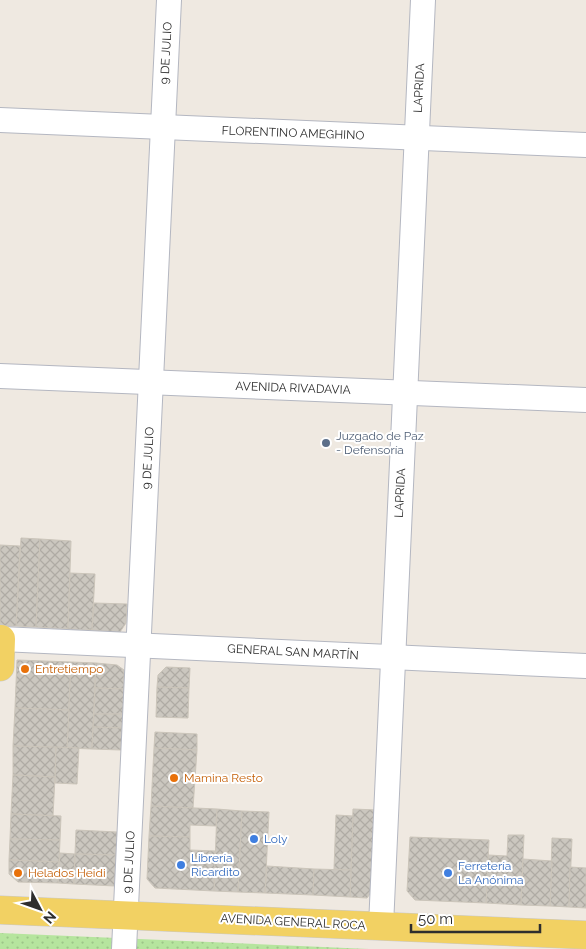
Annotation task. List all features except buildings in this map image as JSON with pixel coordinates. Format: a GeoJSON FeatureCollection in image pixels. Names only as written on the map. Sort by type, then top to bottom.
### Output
{"type":"FeatureCollection","features":[{"type":"Feature","properties":{"kind":"main road"},"geometry":{"type":"LineString","coordinates":[[0,667],[1,639]]}},
{"type":"Feature","properties":{"kind":"main road","name":"AVENIDA GENERAL ROCA"},"geometry":{"type":"LineString","coordinates":[[0,910],[586,935]]}},
{"type":"Feature","properties":{"kind":"street","name":"9 DE JULIO"},"geometry":{"type":"LineString","coordinates":[[124,949],[140,645],[169,0]]}},
{"type":"Feature","properties":{"kind":"street","name":"LAPRIDA"},"geometry":{"type":"LineString","coordinates":[[381,926],[423,0]]}},
{"type":"Feature","properties":{"kind":"street","name":"FLORENTINO AMEGHINO"},"geometry":{"type":"LineString","coordinates":[[0,120],[586,145]]}},
{"type":"Feature","properties":{"kind":"street","name":"AVENIDA RIVADAVIA"},"geometry":{"type":"LineString","coordinates":[[0,376],[586,400]]}},
{"type":"Feature","properties":{"kind":"street","name":"GENERAL SAN MARTÍN"},"geometry":{"type":"LineString","coordinates":[[1,639],[586,666]]}},
{"type":"Feature","properties":{"kind":"green space"},"geometry":{"type":"Polygon","coordinates":[[[0,933],[369,949],[0,949],[0,933]]]}},
{"type":"Feature","properties":{"kind":"place","name":"Juzgado de Paz - Defensoría"},"geometry":{"type":"Point","coordinates":[326,443]}},
{"type":"Feature","properties":{"kind":"place","name":"Entretiempo"},"geometry":{"type":"Point","coordinates":[25,669]}},
{"type":"Feature","properties":{"kind":"place","name":"Mamina Resto"},"geometry":{"type":"Point","coordinates":[174,778]}},
{"type":"Feature","properties":{"kind":"place","name":"Loly"},"geometry":{"type":"Point","coordinates":[254,839]}},
{"type":"Feature","properties":{"kind":"place","name":"Librería Ricardito"},"geometry":{"type":"Point","coordinates":[181,865]}},
{"type":"Feature","properties":{"kind":"place","name":"Helados Heidi"},"geometry":{"type":"Point","coordinates":[18,873]}},
{"type":"Feature","properties":{"kind":"place","name":"Ferretería La Anónima"},"geometry":{"type":"Point","coordinates":[448,873]}}]}
